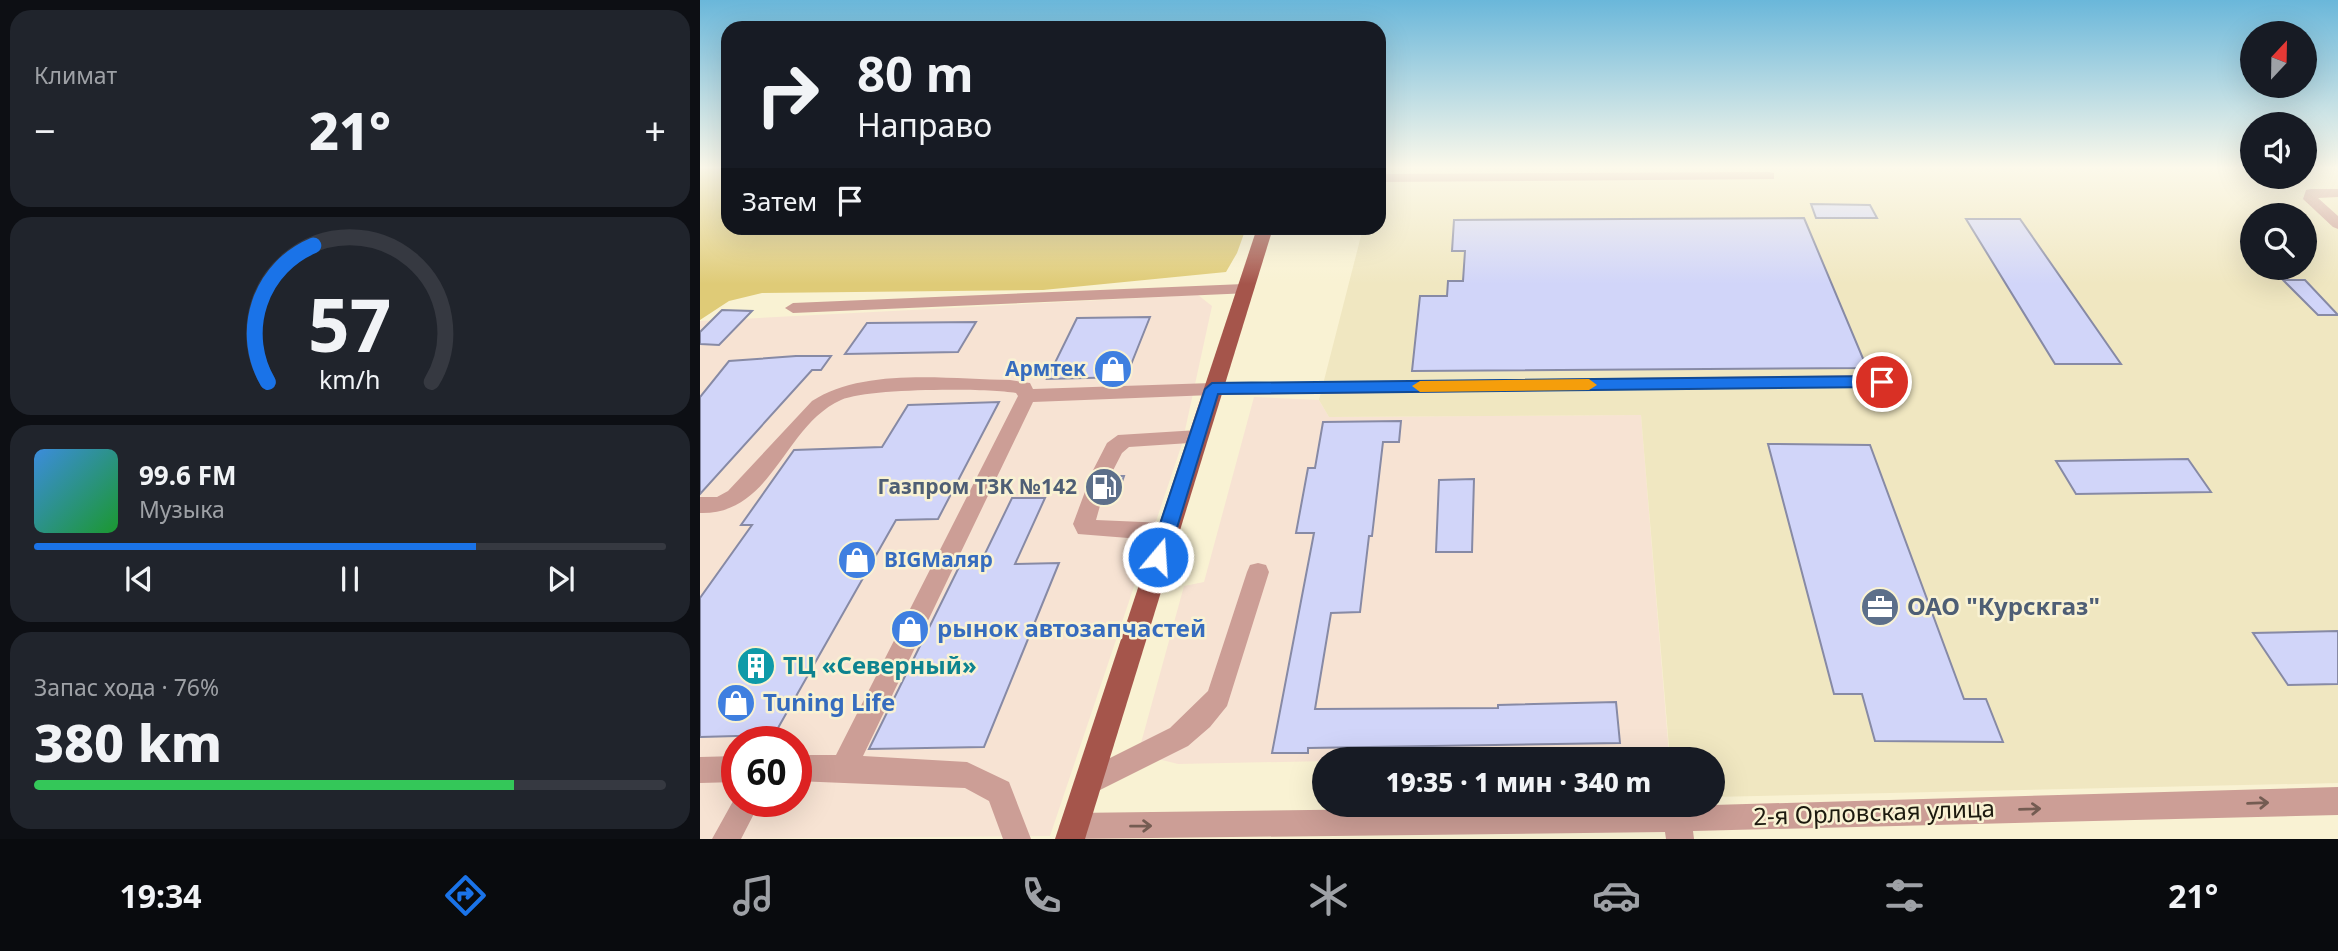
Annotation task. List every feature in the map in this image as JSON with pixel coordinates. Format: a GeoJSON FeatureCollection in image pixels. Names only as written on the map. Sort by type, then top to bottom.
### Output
{"type":"FeatureCollection","features":[{"type":"Feature","properties":{"kind":"main road"},"geometry":{"type":"LineString","coordinates":[[1072,833],[1263,235]]}},
{"type":"Feature","properties":{"kind":"street"},"geometry":{"type":"LineString","coordinates":[[2318,206],[2338,224]]}},
{"type":"Feature","properties":{"kind":"street"},"geometry":{"type":"LineString","coordinates":[[793,308],[1244,289]]}},
{"type":"Feature","properties":{"kind":"street"},"geometry":{"type":"LineString","coordinates":[[1027,396],[1212,389],[1882,382]]}},
{"type":"Feature","properties":{"kind":"street"},"geometry":{"type":"LineString","coordinates":[[700,505],[721,505],[741,491],[816,407],[834,396],[854,390],[889,387],[1010,386],[1023,388],[1027,396]]}},
{"type":"Feature","properties":{"kind":"street"},"geometry":{"type":"LineString","coordinates":[[843,768],[1027,396]]}},
{"type":"Feature","properties":{"kind":"street"},"geometry":{"type":"LineString","coordinates":[[1166,532],[1086,528],[1084,524],[1095,487],[1114,448],[1125,440],[1198,436]]}},
{"type":"Feature","properties":{"kind":"street"},"geometry":{"type":"LineString","coordinates":[[1087,783],[1179,737],[1201,718],[1218,698],[1258,572]]}},
{"type":"Feature","properties":{"kind":"street"},"geometry":{"type":"LineString","coordinates":[[812,768],[967,775],[999,792],[1017,839]]}},
{"type":"Feature","properties":{"kind":"street"},"geometry":{"type":"LineString","coordinates":[[700,770],[721,769]]}},
{"type":"Feature","properties":{"kind":"street","name":"2-я Орловская улица"},"geometry":{"type":"LineString","coordinates":[[1072,833],[1679,829],[2338,801]]}},
{"type":"Feature","properties":{"kind":"street"},"geometry":{"type":"LineString","coordinates":[[726,839],[738,817]]}},
{"type":"Feature","properties":{"kind":"shaded area"},"geometry":{"type":"Polygon","coordinates":[[[700,206],[721,206],[721,235],[1243,235],[1226,272],[1043,290],[762,293],[729,301],[700,320],[700,206]]]}},
{"type":"Feature","properties":{"kind":"shaded area"},"geometry":{"type":"Polygon","coordinates":[[[1386,206],[2240,206],[2240,280],[2317,280],[2317,206],[2338,206],[2338,783],[1725,797],[1725,747],[1669,747],[1641,415],[1329,417],[1319,400],[1361,235],[1386,235],[1386,206]]]}},
{"type":"Feature","properties":{"kind":"shaded area","name":"рынок автозапчастей"},"geometry":{"type":"Polygon","coordinates":[[[1198,295],[1212,306],[1182,444],[1050,836],[700,839],[700,321],[1198,295]]]}},
{"type":"Feature","properties":{"kind":"shaded area"},"geometry":{"type":"Polygon","coordinates":[[[1254,397],[1319,400],[1329,417],[1641,415],[1668,747],[1312,747],[1312,761],[1178,764],[1138,754],[1184,586],[1204,582],[1254,397]]]}},
{"type":"Feature","properties":{"kind":"building"},"geometry":{"type":"Polygon","coordinates":[[[1812,206],[1871,206],[1877,218],[1816,218],[1812,206]]]}},
{"type":"Feature","properties":{"kind":"building"},"geometry":{"type":"Polygon","coordinates":[[[1804,218],[1867,368],[1412,371],[1420,296],[1447,296],[1448,281],[1463,281],[1465,251],[1452,251],[1454,220],[1804,218]]]}},
{"type":"Feature","properties":{"kind":"building"},"geometry":{"type":"Polygon","coordinates":[[[1966,219],[2020,219],[2121,364],[2055,364],[1966,219]]]}},
{"type":"Feature","properties":{"kind":"building"},"geometry":{"type":"Polygon","coordinates":[[[2283,280],[2305,280],[2338,315],[2318,315],[2283,280]]]}},
{"type":"Feature","properties":{"kind":"building"},"geometry":{"type":"Polygon","coordinates":[[[722,310],[752,311],[719,345],[700,344],[700,332],[722,310]]]}},
{"type":"Feature","properties":{"kind":"building"},"geometry":{"type":"Polygon","coordinates":[[[1150,317],[1126,377],[1047,379],[1077,318],[1150,317]]]}},
{"type":"Feature","properties":{"kind":"building"},"geometry":{"type":"Polygon","coordinates":[[[976,322],[958,352],[845,354],[867,323],[976,322]]]}},
{"type":"Feature","properties":{"kind":"building"},"geometry":{"type":"Polygon","coordinates":[[[831,356],[821,370],[812,370],[700,494],[700,397],[729,361],[831,356]]]}},
{"type":"Feature","properties":{"kind":"building"},"geometry":{"type":"Polygon","coordinates":[[[999,402],[938,519],[896,520],[779,726],[721,726],[721,736],[700,737],[700,598],[752,525],[741,525],[794,450],[882,447],[908,405],[999,402]]]}},
{"type":"Feature","properties":{"kind":"building"},"geometry":{"type":"Polygon","coordinates":[[[1401,421],[1399,442],[1383,442],[1360,612],[1331,613],[1315,709],[1498,708],[1498,705],[1616,702],[1620,743],[1312,747],[1308,748],[1308,753],[1272,753],[1314,533],[1296,533],[1308,468],[1315,468],[1323,422],[1401,421]]]}},
{"type":"Feature","properties":{"kind":"building"},"geometry":{"type":"Polygon","coordinates":[[[1768,444],[1870,445],[1964,699],[1986,699],[2003,742],[1875,741],[1862,694],[1834,694],[1768,444]]]}},
{"type":"Feature","properties":{"kind":"building"},"geometry":{"type":"Polygon","coordinates":[[[2188,459],[2211,492],[2076,494],[2056,461],[2188,459]]]}},
{"type":"Feature","properties":{"kind":"building"},"geometry":{"type":"Polygon","coordinates":[[[1113,476],[1124,476],[1119,490],[1115,490],[1113,495],[1105,495],[1103,489],[1113,476]]]}},
{"type":"Feature","properties":{"kind":"building"},"geometry":{"type":"Polygon","coordinates":[[[1474,479],[1472,552],[1436,552],[1439,480],[1474,479]]]}},
{"type":"Feature","properties":{"kind":"building"},"geometry":{"type":"Polygon","coordinates":[[[1012,498],[1045,498],[1015,564],[1059,563],[984,747],[869,749],[960,565],[980,564],[1012,498]]]}},
{"type":"Feature","properties":{"kind":"building"},"geometry":{"type":"Polygon","coordinates":[[[2338,631],[2338,684],[2288,685],[2253,633],[2338,631]]]}},
{"type":"Feature","properties":{"kind":"slow traffic"},"geometry":{"type":"LineString","coordinates":[[1420,386],[1589,385]]}},
{"type":"Feature","properties":{"kind":"place","name":"Армтек"},"geometry":{"type":"Point","coordinates":[1113,369]}},
{"type":"Feature","properties":{"kind":"place","name":"Газпром ТЗК №142"},"geometry":{"type":"Point","coordinates":[1104,487]}},
{"type":"Feature","properties":{"kind":"place","name":"BIGМаляр"},"geometry":{"type":"Point","coordinates":[857,560]}},
{"type":"Feature","properties":{"kind":"place","name":"ОАО \"Курскгаз\""},"geometry":{"type":"Point","coordinates":[1880,607]}},
{"type":"Feature","properties":{"kind":"place","name":"рынок автозапчастей"},"geometry":{"type":"Point","coordinates":[910,629]}},
{"type":"Feature","properties":{"kind":"place","name":"ТЦ «Северный»"},"geometry":{"type":"Point","coordinates":[756,666]}},
{"type":"Feature","properties":{"kind":"place","name":"Tuning Life"},"geometry":{"type":"Point","coordinates":[736,703]}},
{"type":"Feature","properties":{"kind":"route"},"geometry":{"type":"LineString","coordinates":[[1158,557],[1212,389],[1882,382]]}}]}
